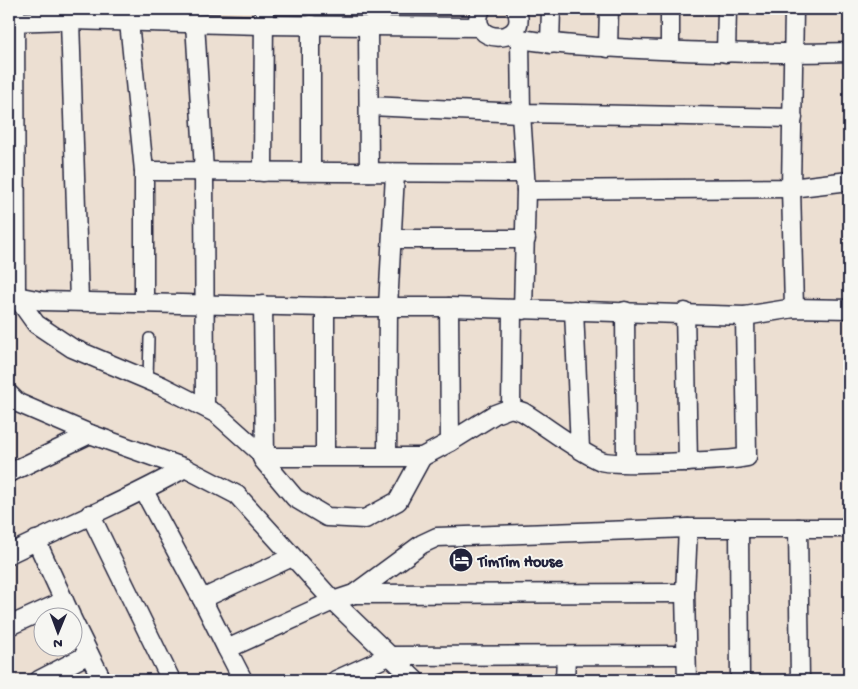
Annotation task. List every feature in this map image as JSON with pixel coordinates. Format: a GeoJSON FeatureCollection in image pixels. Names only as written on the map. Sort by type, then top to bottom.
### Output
{"type":"FeatureCollection","features":[{"type":"Feature","properties":{"kind":"street"},"geometry":{"type":"LineString","coordinates":[[481,9],[478,20],[480,27],[484,32],[496,38],[517,35],[550,44],[726,53],[794,54],[849,52]]}},
{"type":"Feature","properties":{"kind":"street"},"geometry":{"type":"LineString","coordinates":[[511,408],[518,310],[526,239],[525,182],[517,35],[518,17],[516,9]]}},
{"type":"Feature","properties":{"kind":"street"},"geometry":{"type":"LineString","coordinates":[[550,44],[551,9]]}},
{"type":"Feature","properties":{"kind":"street"},"geometry":{"type":"LineString","coordinates":[[608,48],[609,9]]}},
{"type":"Feature","properties":{"kind":"street"},"geometry":{"type":"LineString","coordinates":[[670,9],[670,50]]}},
{"type":"Feature","properties":{"kind":"street"},"geometry":{"type":"LineString","coordinates":[[726,53],[727,9]]}},
{"type":"Feature","properties":{"kind":"street"},"geometry":{"type":"LineString","coordinates":[[794,9],[791,188],[794,308]]}},
{"type":"Feature","properties":{"kind":"street"},"geometry":{"type":"LineString","coordinates":[[480,27],[312,25],[264,17],[195,23],[129,22],[72,14],[12,17],[12,292],[36,324],[72,348],[148,380],[205,407],[217,414],[262,454],[422,457],[495,414],[511,408],[523,412],[603,462],[737,460],[747,457],[746,316]]}},
{"type":"Feature","properties":{"kind":"street"},"geometry":{"type":"LineString","coordinates":[[72,14],[78,302]]}},
{"type":"Feature","properties":{"kind":"street"},"geometry":{"type":"LineString","coordinates":[[264,17],[264,172]]}},
{"type":"Feature","properties":{"kind":"street"},"geometry":{"type":"LineString","coordinates":[[129,22],[144,171],[144,302]]}},
{"type":"Feature","properties":{"kind":"street"},"geometry":{"type":"LineString","coordinates":[[195,23],[204,171],[205,407]]}},
{"type":"Feature","properties":{"kind":"street"},"geometry":{"type":"LineString","coordinates":[[311,171],[312,25]]}},
{"type":"Feature","properties":{"kind":"street"},"geometry":{"type":"LineString","coordinates":[[368,26],[369,172]]}},
{"type":"Feature","properties":{"kind":"street"},"geometry":{"type":"LineString","coordinates":[[370,106],[521,113],[793,118]]}},
{"type":"Feature","properties":{"kind":"street"},"geometry":{"type":"LineString","coordinates":[[144,171],[369,172],[525,182],[791,188],[849,181]]}},
{"type":"Feature","properties":{"kind":"street"},"geometry":{"type":"LineString","coordinates":[[387,455],[388,308],[395,174]]}},
{"type":"Feature","properties":{"kind":"street"},"geometry":{"type":"LineString","coordinates":[[392,239],[526,239]]}},
{"type":"Feature","properties":{"kind":"street"},"geometry":{"type":"LineString","coordinates":[[12,292],[42,301],[388,308],[449,306],[518,310],[685,312],[746,316],[794,308],[849,309]]}},
{"type":"Feature","properties":{"kind":"street"},"geometry":{"type":"LineString","coordinates":[[263,305],[262,460],[295,498],[327,517],[365,519],[398,501],[422,457]]}},
{"type":"Feature","properties":{"kind":"street"},"geometry":{"type":"LineString","coordinates":[[449,306],[450,442]]}},
{"type":"Feature","properties":{"kind":"street"},"geometry":{"type":"LineString","coordinates":[[325,307],[325,455]]}},
{"type":"Feature","properties":{"kind":"street"},"geometry":{"type":"LineString","coordinates":[[574,310],[580,448]]}},
{"type":"Feature","properties":{"kind":"street"},"geometry":{"type":"LineString","coordinates":[[625,311],[626,462]]}},
{"type":"Feature","properties":{"kind":"street"},"geometry":{"type":"LineString","coordinates":[[685,312],[688,462]]}},
{"type":"Feature","properties":{"kind":"street"},"geometry":{"type":"LineString","coordinates":[[12,401],[90,434],[186,468],[237,496],[333,601],[415,680]]}},
{"type":"Feature","properties":{"kind":"street"},"geometry":{"type":"LineString","coordinates":[[9,473],[90,434]]}},
{"type":"Feature","properties":{"kind":"street"},"geometry":{"type":"LineString","coordinates":[[9,554],[90,514],[144,491],[186,468]]}},
{"type":"Feature","properties":{"kind":"street"},"geometry":{"type":"LineString","coordinates":[[144,491],[228,648],[243,680]]}},
{"type":"Feature","properties":{"kind":"street"},"geometry":{"type":"LineString","coordinates":[[90,514],[171,680]]}},
{"type":"Feature","properties":{"kind":"street"},"geometry":{"type":"LineString","coordinates":[[228,648],[333,601],[354,594],[422,544],[437,537],[688,528],[849,528]]}},
{"type":"Feature","properties":{"kind":"street"},"geometry":{"type":"LineString","coordinates":[[686,680],[685,593],[688,528]]}},
{"type":"Feature","properties":{"kind":"street"},"geometry":{"type":"LineString","coordinates":[[739,528],[740,680]]}},
{"type":"Feature","properties":{"kind":"street"},"geometry":{"type":"LineString","coordinates":[[798,528],[800,680]]}},
{"type":"Feature","properties":{"kind":"street"},"geometry":{"type":"LineString","coordinates":[[36,540],[66,606]]}},
{"type":"Feature","properties":{"kind":"street"},"geometry":{"type":"LineString","coordinates":[[202,599],[292,557]]}},
{"type":"Feature","properties":{"kind":"street"},"geometry":{"type":"LineString","coordinates":[[354,594],[685,593]]}},
{"type":"Feature","properties":{"kind":"street"},"geometry":{"type":"LineString","coordinates":[[9,626],[32,621]]}},
{"type":"Feature","properties":{"kind":"street"},"geometry":{"type":"LineString","coordinates":[[82,639],[102,680]]}},
{"type":"Feature","properties":{"kind":"street"},"geometry":{"type":"LineString","coordinates":[[39,680],[89,654]]}},
{"type":"Feature","properties":{"kind":"street"},"geometry":{"type":"LineString","coordinates":[[336,680],[389,656],[686,655]]}},
{"type":"Feature","properties":{"kind":"street"},"geometry":{"type":"LineString","coordinates":[[565,680],[566,656]]}},
{"type":"Feature","properties":{"kind":"lane"},"geometry":{"type":"LineString","coordinates":[[148,338],[148,380]]}},
{"type":"Feature","properties":{"kind":"place","name":"TimTim House"},"geometry":{"type":"Point","coordinates":[461,560]}}]}
